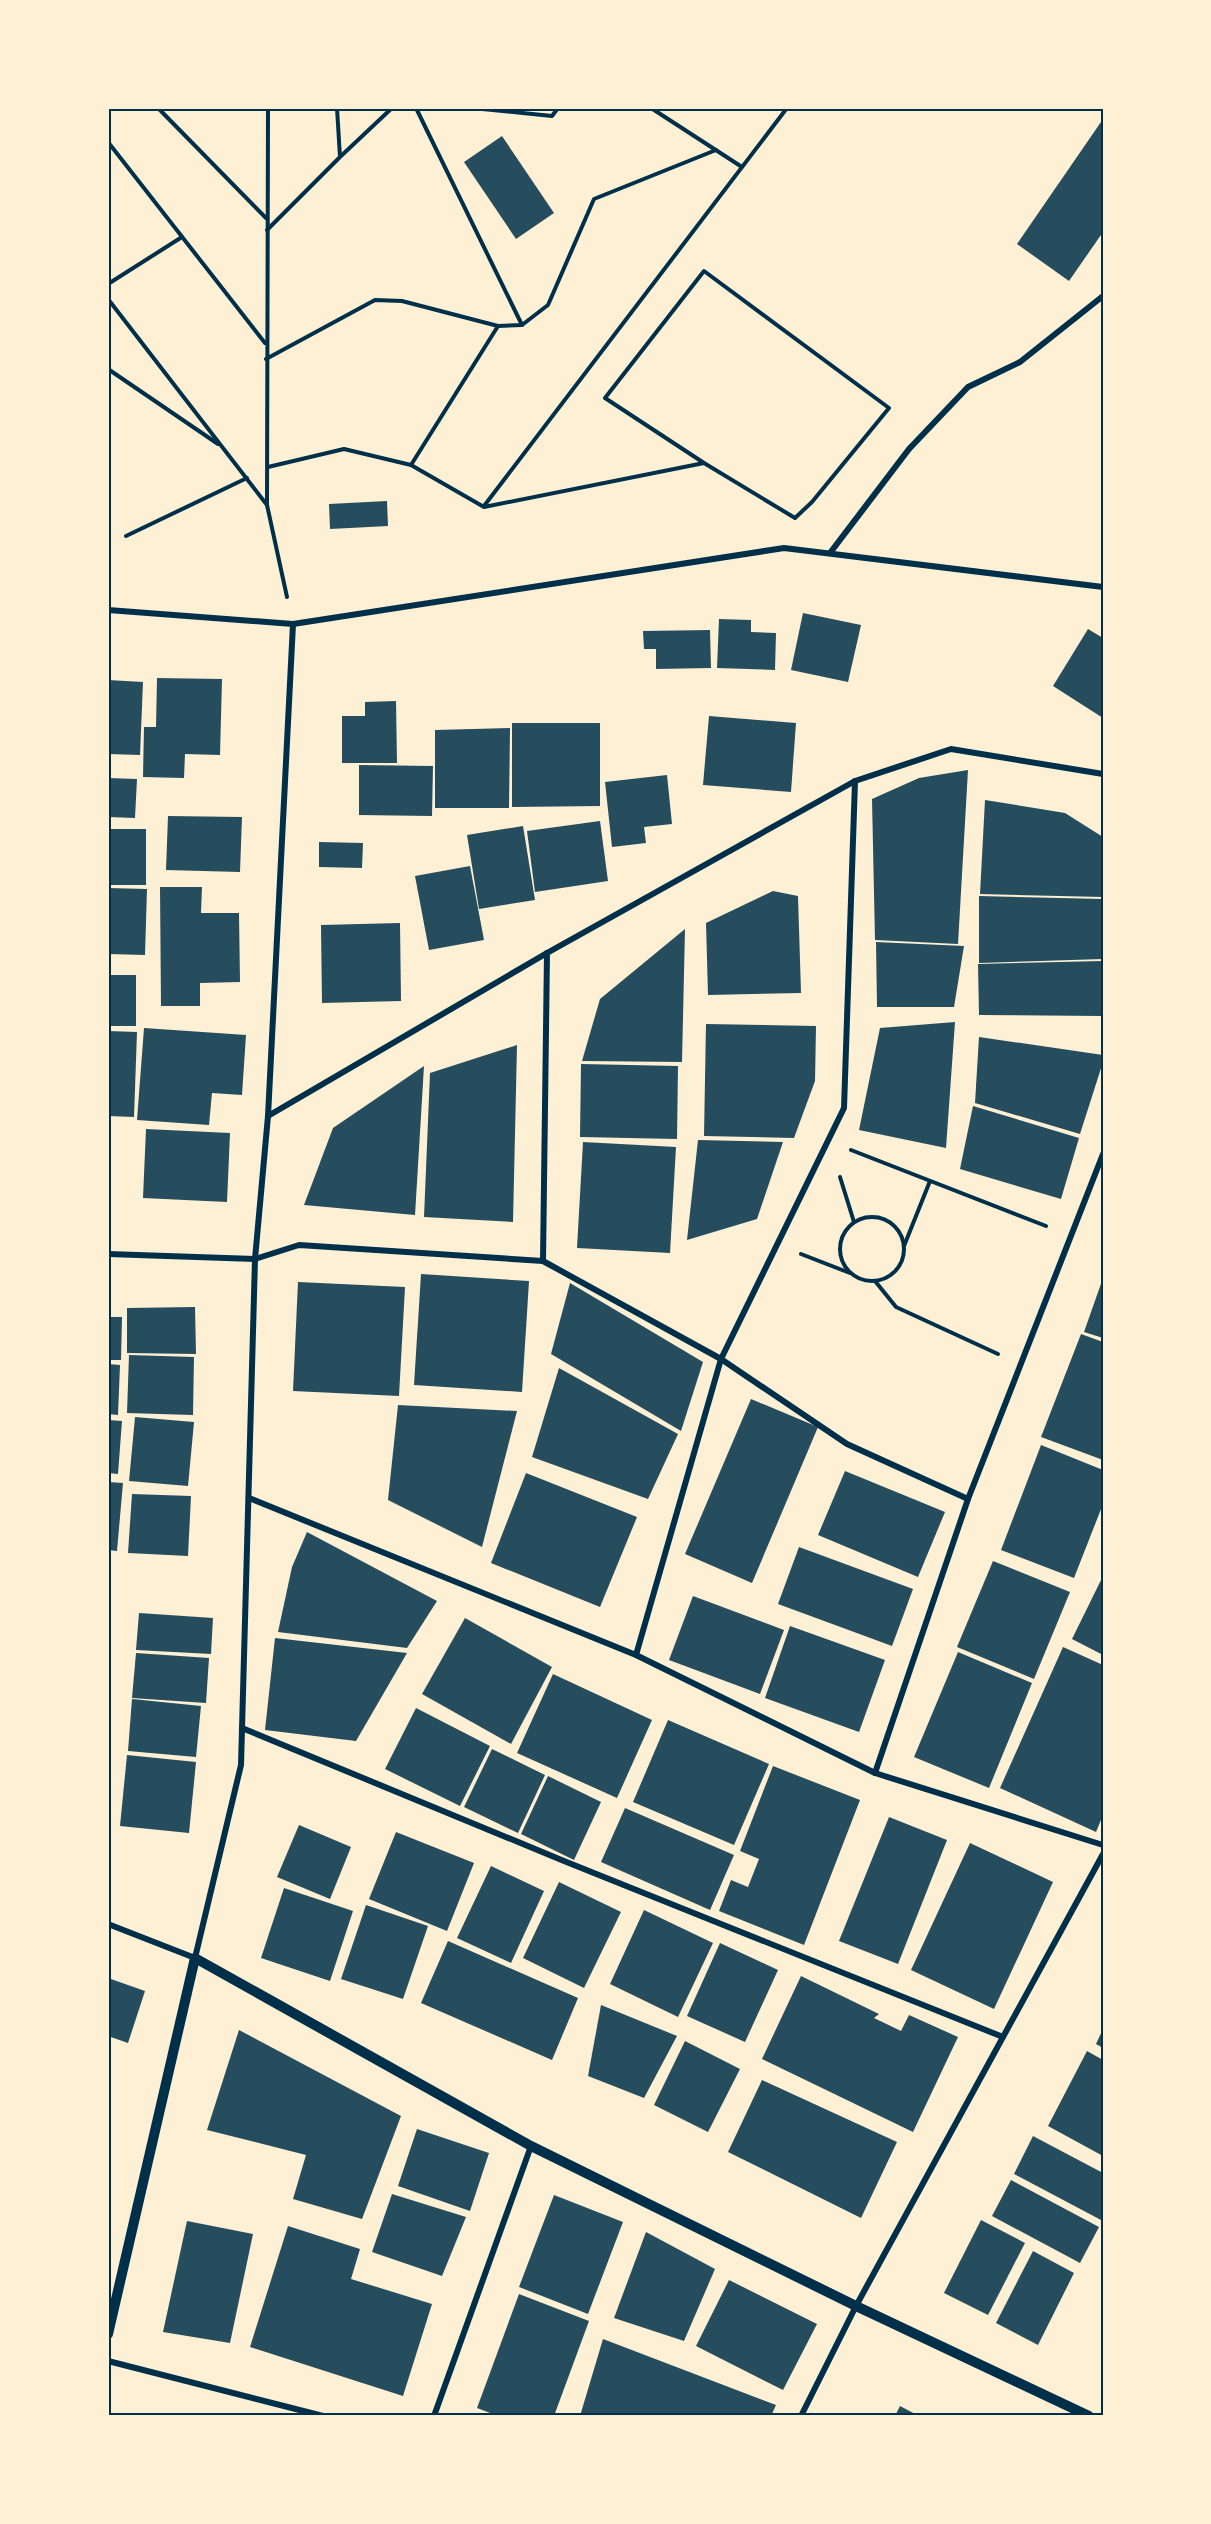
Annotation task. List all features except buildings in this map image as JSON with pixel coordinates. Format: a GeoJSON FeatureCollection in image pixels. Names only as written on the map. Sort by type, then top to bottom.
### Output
{"type":"FeatureCollection","features":[{"type":"Feature","properties":{"kind":"street"},"geometry":{"type":"LineString","coordinates":[[830,553],[909,449],[968,387],[1020,362],[1103,296]]}},
{"type":"Feature","properties":{"kind":"street"},"geometry":{"type":"LineString","coordinates":[[108,610],[293,624],[784,548],[1103,587]]}},
{"type":"Feature","properties":{"kind":"street"},"geometry":{"type":"LineString","coordinates":[[108,2334],[241,1765],[255,1259],[268,1116],[293,624]]}},
{"type":"Feature","properties":{"kind":"street"},"geometry":{"type":"LineString","coordinates":[[268,1116],[547,953],[855,781],[951,749],[1103,774]]}},
{"type":"Feature","properties":{"kind":"street"},"geometry":{"type":"LineString","coordinates":[[636,1655],[721,1359],[844,1107],[855,781]]}},
{"type":"Feature","properties":{"kind":"street"},"geometry":{"type":"LineString","coordinates":[[543,1261],[547,953]]}},
{"type":"Feature","properties":{"kind":"street"},"geometry":{"type":"LineString","coordinates":[[875,1773],[968,1499],[1103,1154]]}},
{"type":"Feature","properties":{"kind":"street"},"geometry":{"type":"LineString","coordinates":[[108,1254],[255,1259],[299,1245],[543,1261],[721,1359],[847,1444],[968,1499]]}},
{"type":"Feature","properties":{"kind":"street"},"geometry":{"type":"LineString","coordinates":[[249,1498],[636,1655],[875,1773],[1103,1845]]}},
{"type":"Feature","properties":{"kind":"street"},"geometry":{"type":"LineString","coordinates":[[242,1728],[564,1861],[1003,2037]]}},
{"type":"Feature","properties":{"kind":"street"},"geometry":{"type":"LineString","coordinates":[[801,2416],[856,2306],[1103,1854]]}},
{"type":"Feature","properties":{"kind":"street"},"geometry":{"type":"LineString","coordinates":[[108,1924],[195,1958],[531,2146],[856,2306],[1089,2416]]}},
{"type":"Feature","properties":{"kind":"street"},"geometry":{"type":"LineString","coordinates":[[434,2416],[531,2146]]}},
{"type":"Feature","properties":{"kind":"street"},"geometry":{"type":"LineString","coordinates":[[108,2361],[324,2416]]}},
{"type":"Feature","properties":{"kind":"path"},"geometry":{"type":"LineString","coordinates":[[158,108],[266,218]]}},
{"type":"Feature","properties":{"kind":"path"},"geometry":{"type":"LineString","coordinates":[[268,108],[267,505],[293,624]]}},
{"type":"Feature","properties":{"kind":"path"},"geometry":{"type":"LineString","coordinates":[[337,108],[340,157]]}},
{"type":"Feature","properties":{"kind":"path"},"geometry":{"type":"LineString","coordinates":[[266,230],[392,108]]}},
{"type":"Feature","properties":{"kind":"path"},"geometry":{"type":"LineString","coordinates":[[416,108],[522,325]]}},
{"type":"Feature","properties":{"kind":"path"},"geometry":{"type":"LineString","coordinates":[[474,108],[552,116],[558,108]]}},
{"type":"Feature","properties":{"kind":"path"},"geometry":{"type":"LineString","coordinates":[[651,108],[742,167]]}},
{"type":"Feature","properties":{"kind":"path"},"geometry":{"type":"LineString","coordinates":[[484,507],[787,108]]}},
{"type":"Feature","properties":{"kind":"path"},"geometry":{"type":"LineString","coordinates":[[108,142],[266,344]]}},
{"type":"Feature","properties":{"kind":"path"},"geometry":{"type":"LineString","coordinates":[[266,359],[375,300],[402,301],[498,326],[522,325],[548,304],[594,199],[716,150]]}},
{"type":"Feature","properties":{"kind":"path"},"geometry":{"type":"LineString","coordinates":[[108,284],[182,237]]}},
{"type":"Feature","properties":{"kind":"path"},"geometry":{"type":"LineString","coordinates":[[268,467],[344,449],[411,465],[484,507],[704,464],[795,518],[812,502],[889,408],[704,271],[605,398],[704,464]]}},
{"type":"Feature","properties":{"kind":"path"},"geometry":{"type":"LineString","coordinates":[[108,299],[267,505]]}},
{"type":"Feature","properties":{"kind":"path"},"geometry":{"type":"LineString","coordinates":[[411,465],[498,326]]}},
{"type":"Feature","properties":{"kind":"path"},"geometry":{"type":"LineString","coordinates":[[108,369],[222,446]]}},
{"type":"Feature","properties":{"kind":"path"},"geometry":{"type":"LineString","coordinates":[[126,536],[247,478]]}},
{"type":"Feature","properties":{"kind":"path"},"geometry":{"type":"LineString","coordinates":[[828,1141],[1071,1236]]}},
{"type":"Feature","properties":{"kind":"path"},"geometry":{"type":"LineString","coordinates":[[828,1141],[854,1222]]}},
{"type":"Feature","properties":{"kind":"path"},"geometry":{"type":"LineString","coordinates":[[778,1245],[862,1280],[874,1281],[885,1278],[896,1270],[902,1261],[904,1247],[930,1180]]}},
{"type":"Feature","properties":{"kind":"path"},"geometry":{"type":"LineString","coordinates":[[851,1274],[840,1251],[842,1238],[854,1222],[870,1217],[880,1218],[893,1225],[902,1238],[904,1247]]}},
{"type":"Feature","properties":{"kind":"path"},"geometry":{"type":"LineString","coordinates":[[874,1281],[896,1307],[1021,1363]]}}]}
